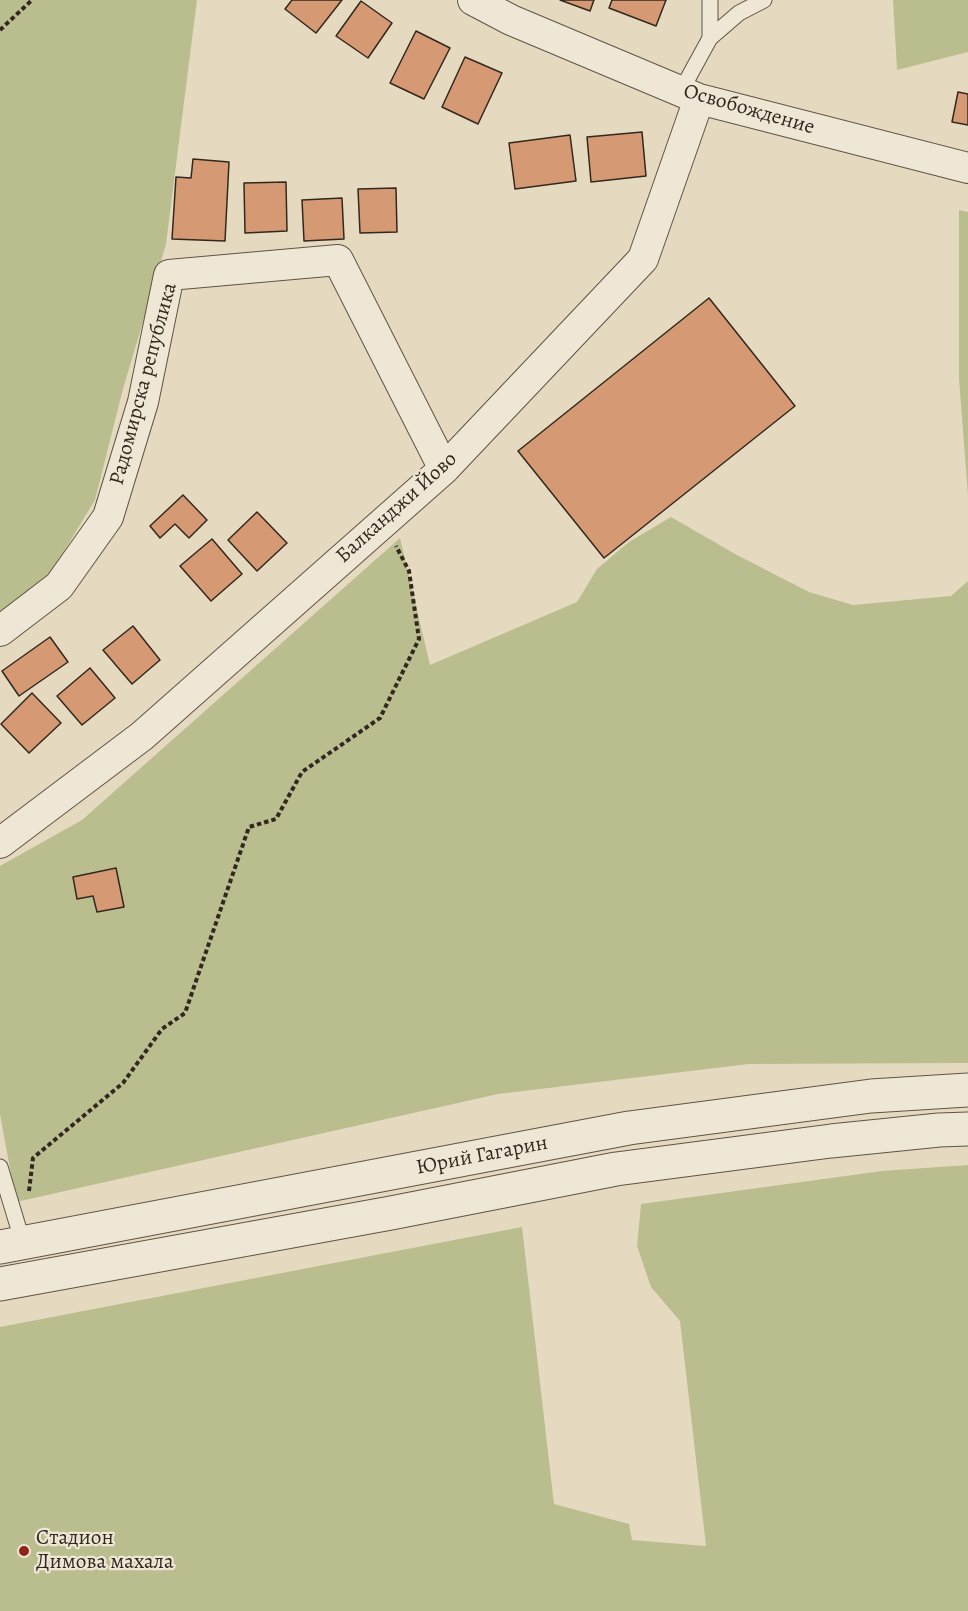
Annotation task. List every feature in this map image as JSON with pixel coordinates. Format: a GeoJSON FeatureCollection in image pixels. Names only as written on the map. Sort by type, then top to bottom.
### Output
{"type":"FeatureCollection","features":[{"type":"Feature","properties":{"kind":"street","name":"Освобождение"},"geometry":{"type":"LineString","coordinates":[[473,0],[511,20],[690,95],[968,168]]}},
{"type":"Feature","properties":{"kind":"street","name":"Балканджи Йово"},"geometry":{"type":"LineString","coordinates":[[1,838],[142,736],[444,469],[643,259],[690,95]]}},
{"type":"Feature","properties":{"kind":"street","name":"Радомирска република"},"geometry":{"type":"LineString","coordinates":[[0,631],[59,586],[108,517],[143,402],[169,275],[338,260],[444,469]]}},
{"type":"Feature","properties":{"kind":"street","name":"Юрий Гагарин"},"geometry":{"type":"LineString","coordinates":[[11,1245],[629,1128],[870,1096],[968,1090]]}},
{"type":"Feature","properties":{"kind":"street","name":"Юрий Гагарин"},"geometry":{"type":"LineString","coordinates":[[0,1284],[391,1213],[616,1169],[831,1141],[968,1129]]}},
{"type":"Feature","properties":{"kind":"lane"},"geometry":{"type":"LineString","coordinates":[[690,95],[710,38],[710,0]]}},
{"type":"Feature","properties":{"kind":"lane"},"geometry":{"type":"LineString","coordinates":[[710,38],[739,13],[764,0]]}},
{"type":"Feature","properties":{"kind":"lane"},"geometry":{"type":"LineString","coordinates":[[0,1167],[11,1245]]}},
{"type":"Feature","properties":{"kind":"path"},"geometry":{"type":"LineString","coordinates":[[0,30],[32,0]]}},
{"type":"Feature","properties":{"kind":"path"},"geometry":{"type":"LineString","coordinates":[[28,1200],[33,1158],[123,1083],[162,1029],[185,1012],[249,827],[276,819],[302,772],[380,718],[419,639],[410,571],[383,521]]}},
{"type":"Feature","properties":{"kind":"green space"},"geometry":{"type":"Polygon","coordinates":[[[0,0],[197,0],[166,244],[123,389],[95,500],[52,571],[0,614],[0,0]]]}},
{"type":"Feature","properties":{"kind":"green space"},"geometry":{"type":"Polygon","coordinates":[[[893,0],[968,0],[968,52],[897,70],[893,0]]]}},
{"type":"Feature","properties":{"kind":"green space"},"geometry":{"type":"Polygon","coordinates":[[[959,210],[968,212],[968,495],[959,379],[959,210]]]}},
{"type":"Feature","properties":{"kind":"green space"},"geometry":{"type":"Polygon","coordinates":[[[671,517],[737,555],[809,592],[853,605],[951,596],[968,581],[968,1063],[749,1064],[498,1094],[16,1202],[0,1114],[0,866],[82,820],[400,538],[430,665],[577,602],[597,569],[629,542],[671,517]]]}},
{"type":"Feature","properties":{"kind":"green space"},"geometry":{"type":"Polygon","coordinates":[[[968,1165],[968,1611],[0,1611],[0,1327],[522,1227],[554,1504],[629,1524],[632,1540],[706,1546],[680,1321],[651,1287],[637,1246],[641,1204],[882,1171],[968,1165]]]}},
{"type":"Feature","properties":{"kind":"building"},"geometry":{"type":"Polygon","coordinates":[[[292,0],[342,0],[316,33],[285,9],[292,0]]]}},
{"type":"Feature","properties":{"kind":"building"},"geometry":{"type":"Polygon","coordinates":[[[560,0],[594,0],[590,11],[560,0]]]}},
{"type":"Feature","properties":{"kind":"building"},"geometry":{"type":"Polygon","coordinates":[[[612,0],[666,0],[656,26],[609,8],[612,0]]]}},
{"type":"Feature","properties":{"kind":"building"},"geometry":{"type":"Polygon","coordinates":[[[361,1],[392,23],[368,58],[336,36],[361,1]]]}},
{"type":"Feature","properties":{"kind":"building"},"geometry":{"type":"Polygon","coordinates":[[[416,31],[450,48],[424,99],[390,83],[416,31]]]}},
{"type":"Feature","properties":{"kind":"building"},"geometry":{"type":"Polygon","coordinates":[[[465,57],[502,73],[478,124],[442,107],[465,57]]]}},
{"type":"Feature","properties":{"kind":"building"},"geometry":{"type":"Polygon","coordinates":[[[958,92],[968,94],[968,125],[952,122],[958,92]]]}},
{"type":"Feature","properties":{"kind":"building"},"geometry":{"type":"Polygon","coordinates":[[[642,132],[646,176],[591,182],[587,137],[642,132]]]}},
{"type":"Feature","properties":{"kind":"building"},"geometry":{"type":"Polygon","coordinates":[[[570,135],[576,181],[515,189],[509,143],[570,135]]]}},
{"type":"Feature","properties":{"kind":"building"},"geometry":{"type":"Polygon","coordinates":[[[193,159],[229,162],[225,241],[172,239],[176,177],[191,178],[193,159]]]}},
{"type":"Feature","properties":{"kind":"building"},"geometry":{"type":"Polygon","coordinates":[[[286,182],[287,231],[245,233],[244,183],[286,182]]]}},
{"type":"Feature","properties":{"kind":"building"},"geometry":{"type":"Polygon","coordinates":[[[396,188],[397,232],[360,233],[358,189],[396,188]]]}},
{"type":"Feature","properties":{"kind":"building"},"geometry":{"type":"Polygon","coordinates":[[[342,198],[344,239],[304,241],[302,200],[342,198]]]}},
{"type":"Feature","properties":{"kind":"building"},"geometry":{"type":"Polygon","coordinates":[[[709,298],[795,406],[604,558],[518,451],[709,298]]]}},
{"type":"Feature","properties":{"kind":"building"},"geometry":{"type":"Polygon","coordinates":[[[183,495],[207,520],[189,538],[175,524],[160,538],[150,526],[183,495]]]}},
{"type":"Feature","properties":{"kind":"building"},"geometry":{"type":"Polygon","coordinates":[[[257,512],[287,543],[257,571],[228,540],[257,512]]]}},
{"type":"Feature","properties":{"kind":"building"},"geometry":{"type":"Polygon","coordinates":[[[212,539],[242,574],[211,601],[180,566],[212,539]]]}},
{"type":"Feature","properties":{"kind":"building"},"geometry":{"type":"Polygon","coordinates":[[[133,626],[160,660],[132,684],[103,650],[133,626]]]}},
{"type":"Feature","properties":{"kind":"building"},"geometry":{"type":"Polygon","coordinates":[[[50,637],[68,662],[19,696],[2,671],[50,637]]]}},
{"type":"Feature","properties":{"kind":"building"},"geometry":{"type":"Polygon","coordinates":[[[90,668],[115,698],[82,725],[57,696],[90,668]]]}},
{"type":"Feature","properties":{"kind":"building"},"geometry":{"type":"Polygon","coordinates":[[[32,693],[61,723],[29,753],[1,724],[32,693]]]}},
{"type":"Feature","properties":{"kind":"building"},"geometry":{"type":"Polygon","coordinates":[[[116,868],[124,907],[97,912],[93,896],[77,899],[73,877],[116,868]]]}},
{"type":"Feature","properties":{"kind":"place","name":"Стадион Димова махала"},"geometry":{"type":"Point","coordinates":[24,1551]}}]}
